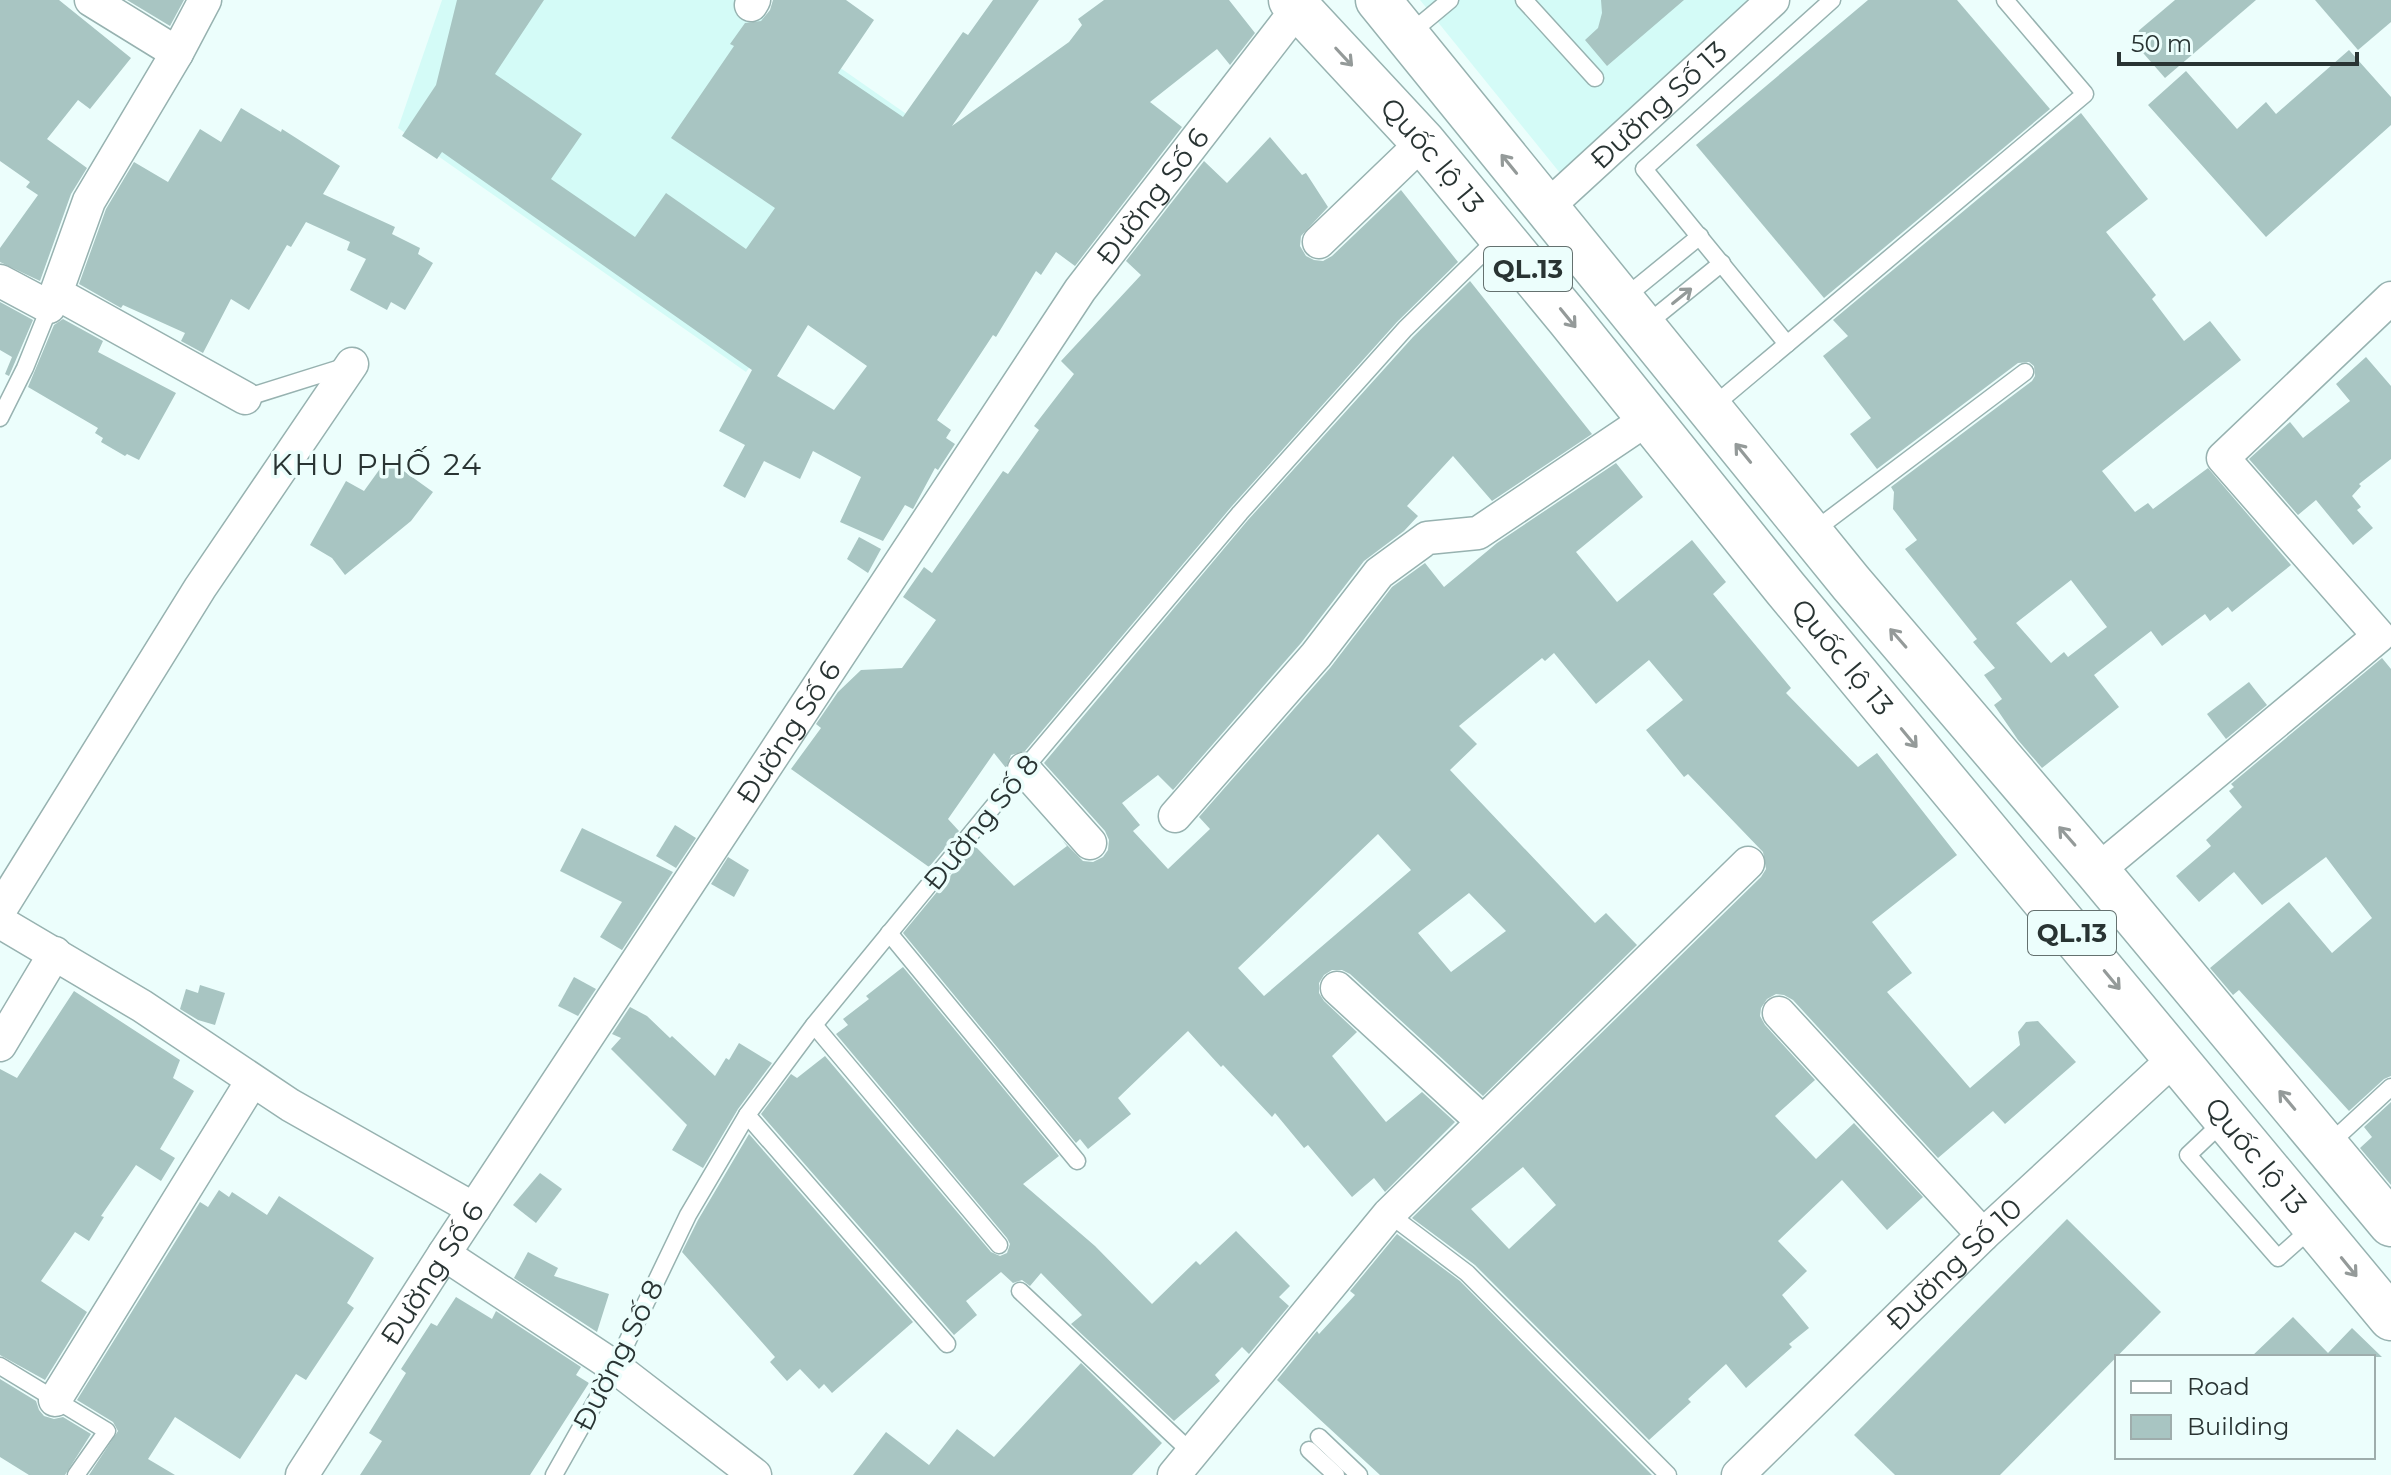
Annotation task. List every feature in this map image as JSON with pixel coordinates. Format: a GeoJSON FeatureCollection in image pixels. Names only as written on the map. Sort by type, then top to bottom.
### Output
{"type":"FeatureCollection","features":[{"type":"Feature","properties":{"kind":"highway","name":"Quốc lộ 13"},"geometry":{"type":"LineString","coordinates":[[1378,0],[1802,524],[2391,1224]]}},
{"type":"Feature","properties":{"kind":"highway","name":"Quốc lộ 13"},"geometry":{"type":"LineString","coordinates":[[1294,4],[1423,142],[1753,548],[2391,1318]]}},
{"type":"Feature","properties":{"kind":"highway"},"geometry":{"type":"LineString","coordinates":[[1753,548],[1802,524]]}},
{"type":"Feature","properties":{"kind":"street"},"geometry":{"type":"LineString","coordinates":[[91,0],[177,53]]}},
{"type":"Feature","properties":{"kind":"street"},"geometry":{"type":"LineString","coordinates":[[52,300],[89,201],[205,0]]}},
{"type":"Feature","properties":{"kind":"street","name":"Đường Số 13"},"geometry":{"type":"LineString","coordinates":[[1545,209],[1773,0]]}},
{"type":"Feature","properties":{"kind":"street","name":"Đường Số 6"},"geometry":{"type":"LineString","coordinates":[[302,1475],[444,1254],[1080,290],[1294,4]]}},
{"type":"Feature","properties":{"kind":"street"},"geometry":{"type":"LineString","coordinates":[[1319,242],[1423,142]]}},
{"type":"Feature","properties":{"kind":"street"},"geometry":{"type":"LineString","coordinates":[[0,281],[52,300],[245,398]]}},
{"type":"Feature","properties":{"kind":"street"},"geometry":{"type":"LineString","coordinates":[[2097,871],[2385,642],[2223,458],[2391,298]]}},
{"type":"Feature","properties":{"kind":"street"},"geometry":{"type":"LineString","coordinates":[[0,910],[200,588],[352,364]]}},
{"type":"Feature","properties":{"kind":"street"},"geometry":{"type":"LineString","coordinates":[[1175,816],[1316,655],[1379,573],[1427,538],[1478,533],[1649,418]]}},
{"type":"Feature","properties":{"kind":"street"},"geometry":{"type":"LineString","coordinates":[[1024,769],[1090,843]]}},
{"type":"Feature","properties":{"kind":"street"},"geometry":{"type":"LineString","coordinates":[[1183,1464],[1389,1214],[1748,863]]}},
{"type":"Feature","properties":{"kind":"street"},"geometry":{"type":"LineString","coordinates":[[0,922],[142,1006],[252,1081],[474,1209]]}},
{"type":"Feature","properties":{"kind":"street"},"geometry":{"type":"LineString","coordinates":[[0,1045],[55,953]]}},
{"type":"Feature","properties":{"kind":"street"},"geometry":{"type":"LineString","coordinates":[[1337,988],[1483,1122]]}},
{"type":"Feature","properties":{"kind":"street"},"geometry":{"type":"LineString","coordinates":[[1779,1013],[1983,1235]]}},
{"type":"Feature","properties":{"kind":"street","name":"Đường Số 10"},"geometry":{"type":"LineString","coordinates":[[1738,1475],[1983,1235],[2176,1057]]}},
{"type":"Feature","properties":{"kind":"street"},"geometry":{"type":"LineString","coordinates":[[55,1400],[252,1081]]}},
{"type":"Feature","properties":{"kind":"street"},"geometry":{"type":"LineString","coordinates":[[444,1254],[615,1367],[755,1475]]}},
{"type":"Feature","properties":{"kind":"lane"},"geometry":{"type":"LineString","coordinates":[[1407,36],[1450,0]]}},
{"type":"Feature","properties":{"kind":"lane"},"geometry":{"type":"LineString","coordinates":[[1524,0],[1595,78]]}},
{"type":"Feature","properties":{"kind":"lane"},"geometry":{"type":"LineString","coordinates":[[1787,344],[1644,169],[1832,0]]}},
{"type":"Feature","properties":{"kind":"lane"},"geometry":{"type":"LineString","coordinates":[[1709,410],[2085,94],[2005,0]]}},
{"type":"Feature","properties":{"kind":"lane","name":"Đường Số 8"},"geometry":{"type":"LineString","coordinates":[[554,1475],[615,1367],[688,1215],[747,1115],[814,1025],[1240,513],[1405,329],[1500,236]]}},
{"type":"Feature","properties":{"kind":"lane"},"geometry":{"type":"LineString","coordinates":[[1631,315],[1700,236]]}},
{"type":"Feature","properties":{"kind":"lane"},"geometry":{"type":"LineString","coordinates":[[1631,315],[1722,263]]}},
{"type":"Feature","properties":{"kind":"lane"},"geometry":{"type":"LineString","coordinates":[[0,418],[25,368],[52,300]]}},
{"type":"Feature","properties":{"kind":"lane"},"geometry":{"type":"LineString","coordinates":[[245,398],[352,364]]}},
{"type":"Feature","properties":{"kind":"lane"},"geometry":{"type":"LineString","coordinates":[[1802,524],[2025,372]]}},
{"type":"Feature","properties":{"kind":"lane"},"geometry":{"type":"LineString","coordinates":[[889,933],[1077,1161]]}},
{"type":"Feature","properties":{"kind":"lane"},"geometry":{"type":"LineString","coordinates":[[814,1025],[999,1245]]}},
{"type":"Feature","properties":{"kind":"lane"},"geometry":{"type":"LineString","coordinates":[[2327,1147],[2391,1087]]}},
{"type":"Feature","properties":{"kind":"lane"},"geometry":{"type":"LineString","coordinates":[[747,1115],[947,1344]]}},
{"type":"Feature","properties":{"kind":"lane"},"geometry":{"type":"LineString","coordinates":[[1389,1214],[1467,1273],[1668,1475]]}},
{"type":"Feature","properties":{"kind":"lane"},"geometry":{"type":"LineString","coordinates":[[1020,1291],[1183,1464]]}},
{"type":"Feature","properties":{"kind":"lane"},"geometry":{"type":"LineString","coordinates":[[1,1367],[107,1431],[76,1475]]}},
{"type":"Feature","properties":{"kind":"lane"},"geometry":{"type":"LineString","coordinates":[[1336,1475],[1314,1443],[1359,1475]]}},
{"type":"Feature","properties":{"kind":"shaded area"},"geometry":{"type":"Polygon","coordinates":[[[442,0],[748,0],[756,9],[925,127],[746,372],[398,128],[442,0]]]}},
{"type":"Feature","properties":{"kind":"shaded area"},"geometry":{"type":"Polygon","coordinates":[[[1420,0],[1756,0],[1560,173],[1420,0]]]}},
{"type":"Feature","properties":{"kind":"building"},"geometry":{"type":"Polygon","coordinates":[[[0,0],[59,0],[131,58],[90,109],[78,100],[47,139],[87,168],[71,194],[40,281],[0,262],[0,248],[38,195],[26,187],[30,182],[0,161],[0,0]]]}},
{"type":"Feature","properties":{"kind":"building"},"geometry":{"type":"Polygon","coordinates":[[[127,0],[184,0],[170,26],[127,0]]]}},
{"type":"Feature","properties":{"kind":"building"},"geometry":{"type":"Polygon","coordinates":[[[457,0],[544,0],[495,74],[582,134],[551,179],[635,237],[666,193],[746,249],[775,208],[671,138],[734,46],[730,44],[745,23],[761,21],[773,0],[846,0],[874,20],[838,73],[903,117],[963,32],[968,35],[993,0],[1039,0],[952,126],[1069,42],[1082,25],[1078,19],[1104,0],[1229,0],[1255,33],[1230,65],[1217,49],[1150,102],[1182,127],[1075,266],[1056,252],[1041,275],[1036,271],[996,337],[993,335],[937,420],[951,430],[946,438],[955,444],[938,470],[935,468],[913,509],[905,505],[883,541],[840,522],[861,477],[813,451],[800,479],[764,461],[745,498],[723,486],[745,445],[719,431],[752,370],[442,152],[437,159],[402,136],[436,85],[457,0]],[[808,325],[777,376],[834,410],[867,366],[808,325]]]}},
{"type":"Feature","properties":{"kind":"building"},"geometry":{"type":"Polygon","coordinates":[[[1601,0],[1684,0],[1607,66],[1585,40],[1598,28],[1601,0]]]}},
{"type":"Feature","properties":{"kind":"building"},"geometry":{"type":"Polygon","coordinates":[[[1868,0],[1957,0],[2050,109],[1824,298],[1696,145],[1868,0]]]}},
{"type":"Feature","properties":{"kind":"building"},"geometry":{"type":"Polygon","coordinates":[[[2175,0],[2256,0],[2165,78],[2130,38],[2175,0]]]}},
{"type":"Feature","properties":{"kind":"building"},"geometry":{"type":"Polygon","coordinates":[[[2315,0],[2391,0],[2391,22],[2358,50],[2315,0]]]}},
{"type":"Feature","properties":{"kind":"building"},"geometry":{"type":"Polygon","coordinates":[[[2349,50],[2391,97],[2391,125],[2266,237],[2148,105],[2186,71],[2237,129],[2266,102],[2276,114],[2349,50]]]}},
{"type":"Feature","properties":{"kind":"building"},"geometry":{"type":"Polygon","coordinates":[[[241,108],[281,132],[282,129],[340,166],[323,194],[395,227],[392,234],[420,248],[418,254],[433,263],[405,310],[391,302],[387,310],[350,290],[366,259],[347,250],[350,242],[306,222],[291,247],[287,245],[249,310],[231,299],[203,353],[181,341],[185,333],[123,305],[121,308],[79,284],[106,209],[134,162],[168,182],[200,129],[221,142],[241,108]]]}},
{"type":"Feature","properties":{"kind":"building"},"geometry":{"type":"Polygon","coordinates":[[[2081,113],[2148,199],[2106,232],[2156,295],[2152,299],[2184,341],[2210,321],[2241,360],[2102,471],[2135,512],[2148,503],[2153,509],[2208,468],[2291,565],[2232,612],[2228,607],[2210,621],[2205,614],[2162,646],[2151,631],[2094,675],[2119,707],[2042,768],[1994,705],[2002,699],[1984,675],[1995,668],[1973,642],[1977,639],[1905,549],[1917,540],[1893,509],[1894,492],[1891,487],[2032,381],[2034,366],[2029,362],[2018,363],[1877,469],[1850,434],[1871,418],[1823,356],[1848,336],[1833,320],[2081,113]],[[2071,580],[2016,623],[2051,663],[2064,652],[2068,657],[2107,627],[2071,580]]]}},
{"type":"Feature","properties":{"kind":"building"},"geometry":{"type":"Polygon","coordinates":[[[1270,137],[1302,175],[1306,173],[1328,207],[1301,236],[1300,246],[1306,256],[1323,261],[1332,256],[1401,190],[1458,262],[1397,322],[1232,506],[1025,751],[1011,755],[1006,768],[994,753],[948,819],[959,831],[929,867],[791,769],[821,728],[816,724],[838,692],[861,670],[902,668],[936,620],[903,597],[924,567],[932,573],[1003,471],[1008,474],[1039,430],[1034,426],[1074,374],[1061,361],[1141,275],[1126,261],[1204,161],[1227,183],[1270,137]]]}},
{"type":"Feature","properties":{"kind":"building"},"geometry":{"type":"Polygon","coordinates":[[[1470,281],[1592,434],[1492,501],[1453,456],[1407,506],[1418,516],[1404,531],[1364,561],[1301,643],[1173,790],[1158,775],[1122,803],[1140,825],[1133,831],[1168,869],[1210,829],[1199,817],[1330,668],[1392,587],[1425,563],[1444,587],[1497,543],[1616,463],[1643,497],[1576,552],[1617,602],[1692,540],[1726,582],[1713,594],[1791,688],[1786,693],[1858,767],[1877,753],[1957,855],[1872,922],[1912,973],[1887,992],[1970,1088],[2020,1045],[2018,1032],[2026,1022],[2038,1021],[2076,1062],[2005,1124],[1993,1111],[1938,1158],[1793,1000],[1776,994],[1767,999],[1760,1016],[1765,1025],[1815,1080],[1775,1116],[1816,1159],[1854,1123],[1923,1197],[1887,1230],[1842,1180],[1778,1241],[1807,1271],[1782,1295],[1809,1328],[1746,1388],[1726,1364],[1688,1399],[1691,1402],[1649,1440],[1475,1265],[1412,1218],[1766,869],[1763,852],[1688,774],[1684,777],[1646,730],[1683,700],[1649,660],[1596,704],[1554,653],[1545,661],[1542,658],[1459,726],[1477,744],[1450,770],[1595,923],[1606,913],[1637,945],[1483,1096],[1350,974],[1332,970],[1319,983],[1319,993],[1324,1001],[1357,1032],[1332,1056],[1386,1122],[1422,1092],[1455,1122],[1385,1192],[1374,1178],[1352,1197],[1308,1145],[1304,1148],[1275,1113],[1272,1117],[1188,1031],[1118,1098],[1131,1114],[1088,1149],[1080,1139],[1076,1143],[903,933],[975,846],[1014,886],[1067,846],[1062,840],[1083,861],[1093,862],[1103,857],[1109,840],[1105,831],[1044,763],[1248,520],[1413,337],[1470,281]],[[1378,834],[1238,968],[1264,996],[1411,870],[1378,834]],[[1469,893],[1418,933],[1451,972],[1506,931],[1469,893]],[[1523,1167],[1471,1209],[1509,1249],[1556,1205],[1523,1167]]]}},
{"type":"Feature","properties":{"kind":"building"},"geometry":{"type":"Polygon","coordinates":[[[0,302],[33,320],[9,376],[5,374],[12,357],[0,350],[0,302]]]}},
{"type":"Feature","properties":{"kind":"building"},"geometry":{"type":"Polygon","coordinates":[[[63,319],[103,341],[98,352],[176,393],[139,460],[101,442],[103,438],[95,433],[98,428],[28,387],[54,325],[63,319]]]}},
{"type":"Feature","properties":{"kind":"building"},"geometry":{"type":"Polygon","coordinates":[[[2366,357],[2391,386],[2391,459],[2359,484],[2361,486],[2352,496],[2361,507],[2357,510],[2373,528],[2353,545],[2316,500],[2298,515],[2249,459],[2290,422],[2303,438],[2350,401],[2336,384],[2366,357]]]}},
{"type":"Feature","properties":{"kind":"building"},"geometry":{"type":"Polygon","coordinates":[[[387,459],[433,492],[411,521],[345,575],[332,558],[310,545],[346,481],[364,491],[387,459]]]}},
{"type":"Feature","properties":{"kind":"building"},"geometry":{"type":"Polygon","coordinates":[[[859,537],[881,549],[868,573],[847,559],[859,537]]]}},
{"type":"Feature","properties":{"kind":"building"},"geometry":{"type":"Polygon","coordinates":[[[2382,658],[2391,669],[2391,1076],[2349,1111],[2239,990],[2233,995],[2210,968],[2289,902],[2332,953],[2372,918],[2326,857],[2262,905],[2234,872],[2199,902],[2176,876],[2211,846],[2206,840],[2242,807],[2229,791],[2234,787],[2231,784],[2382,658]]]}},
{"type":"Feature","properties":{"kind":"building"},"geometry":{"type":"Polygon","coordinates":[[[2249,682],[2267,705],[2226,739],[2207,714],[2249,682]]]}},
{"type":"Feature","properties":{"kind":"building"},"geometry":{"type":"Polygon","coordinates":[[[675,825],[696,838],[676,868],[656,856],[675,825]]]}},
{"type":"Feature","properties":{"kind":"building"},"geometry":{"type":"Polygon","coordinates":[[[582,828],[673,872],[622,950],[600,937],[622,902],[560,871],[582,828]]]}},
{"type":"Feature","properties":{"kind":"building"},"geometry":{"type":"Polygon","coordinates":[[[728,857],[749,870],[734,897],[711,884],[728,857]]]}},
{"type":"Feature","properties":{"kind":"building"},"geometry":{"type":"Polygon","coordinates":[[[903,967],[1059,1156],[1023,1184],[1095,1246],[1152,1304],[1196,1261],[1200,1265],[1236,1231],[1290,1286],[1279,1297],[1289,1306],[1249,1354],[1242,1347],[1215,1375],[1220,1381],[1174,1421],[1071,1324],[1082,1315],[1041,1273],[1030,1286],[1022,1280],[1013,1283],[1001,1272],[966,1301],[977,1315],[954,1335],[761,1114],[791,1074],[797,1078],[825,1056],[991,1252],[1000,1256],[1007,1253],[1010,1244],[1007,1238],[836,1034],[848,1025],[843,1019],[869,999],[866,996],[903,967]]]}},
{"type":"Feature","properties":{"kind":"building"},"geometry":{"type":"Polygon","coordinates":[[[574,977],[596,989],[578,1016],[558,1006],[574,977]]]}},
{"type":"Feature","properties":{"kind":"building"},"geometry":{"type":"Polygon","coordinates":[[[200,985],[225,993],[215,1025],[198,1020],[180,1009],[186,989],[198,993],[200,985]]]}},
{"type":"Feature","properties":{"kind":"building"},"geometry":{"type":"Polygon","coordinates":[[[74,991],[180,1060],[173,1078],[194,1091],[160,1149],[175,1158],[161,1181],[136,1165],[101,1216],[104,1217],[89,1241],[75,1232],[41,1281],[87,1312],[45,1380],[0,1355],[0,1069],[17,1078],[74,991]]]}},
{"type":"Feature","properties":{"kind":"building"},"geometry":{"type":"Polygon","coordinates":[[[630,1007],[647,1016],[670,1038],[672,1036],[715,1076],[739,1043],[772,1063],[738,1109],[703,1168],[672,1150],[687,1125],[611,1049],[621,1038],[612,1034],[630,1007]]]}},
{"type":"Feature","properties":{"kind":"building"},"geometry":{"type":"Polygon","coordinates":[[[2391,1102],[2391,1185],[2360,1148],[2372,1137],[2364,1127],[2391,1102]]]}},
{"type":"Feature","properties":{"kind":"building"},"geometry":{"type":"Polygon","coordinates":[[[749,1134],[913,1322],[832,1393],[824,1384],[819,1389],[800,1369],[787,1381],[770,1362],[775,1357],[682,1252],[749,1134]]]}},
{"type":"Feature","properties":{"kind":"building"},"geometry":{"type":"Polygon","coordinates":[[[540,1173],[562,1189],[536,1223],[513,1205],[540,1173]]]}},
{"type":"Feature","properties":{"kind":"building"},"geometry":{"type":"Polygon","coordinates":[[[219,1190],[229,1197],[232,1192],[267,1215],[279,1196],[374,1258],[347,1303],[354,1308],[306,1380],[296,1374],[240,1459],[175,1417],[148,1459],[175,1475],[89,1475],[118,1431],[113,1422],[77,1400],[200,1202],[208,1207],[219,1190]]]}},
{"type":"Feature","properties":{"kind":"building"},"geometry":{"type":"Polygon","coordinates":[[[2067,1219],[2161,1312],[2119,1355],[2115,1355],[2115,1359],[2000,1475],[1895,1475],[1854,1435],[2067,1219]]]}},
{"type":"Feature","properties":{"kind":"building"},"geometry":{"type":"Polygon","coordinates":[[[1397,1234],[1460,1281],[1652,1475],[1380,1475],[1277,1380],[1317,1331],[1319,1334],[1355,1295],[1350,1291],[1397,1234]]]}},
{"type":"Feature","properties":{"kind":"building"},"geometry":{"type":"Polygon","coordinates":[[[528,1252],[558,1268],[554,1276],[609,1294],[597,1332],[514,1278],[528,1252]]]}},
{"type":"Feature","properties":{"kind":"building"},"geometry":{"type":"Polygon","coordinates":[[[456,1297],[492,1319],[496,1311],[581,1367],[576,1375],[589,1383],[530,1475],[360,1475],[382,1441],[369,1433],[406,1373],[401,1369],[431,1323],[437,1326],[456,1297]]]}},
{"type":"Feature","properties":{"kind":"building"},"geometry":{"type":"Polygon","coordinates":[[[2293,1317],[2328,1353],[2352,1328],[2382,1357],[2375,1355],[2253,1355],[2293,1317]]]}},
{"type":"Feature","properties":{"kind":"building"},"geometry":{"type":"Polygon","coordinates":[[[1081,1363],[1162,1443],[1132,1475],[853,1475],[886,1432],[929,1465],[957,1429],[994,1457],[1081,1363]]]}},
{"type":"Feature","properties":{"kind":"building"},"geometry":{"type":"Polygon","coordinates":[[[0,1379],[36,1401],[44,1416],[54,1419],[63,1417],[91,1434],[65,1475],[29,1475],[0,1457],[0,1379]]]}},
{"type":"Feature","properties":{"kind":"district","name":"KHU PHỐ 24"},"geometry":{"type":"Point","coordinates":[377,464]}}]}
